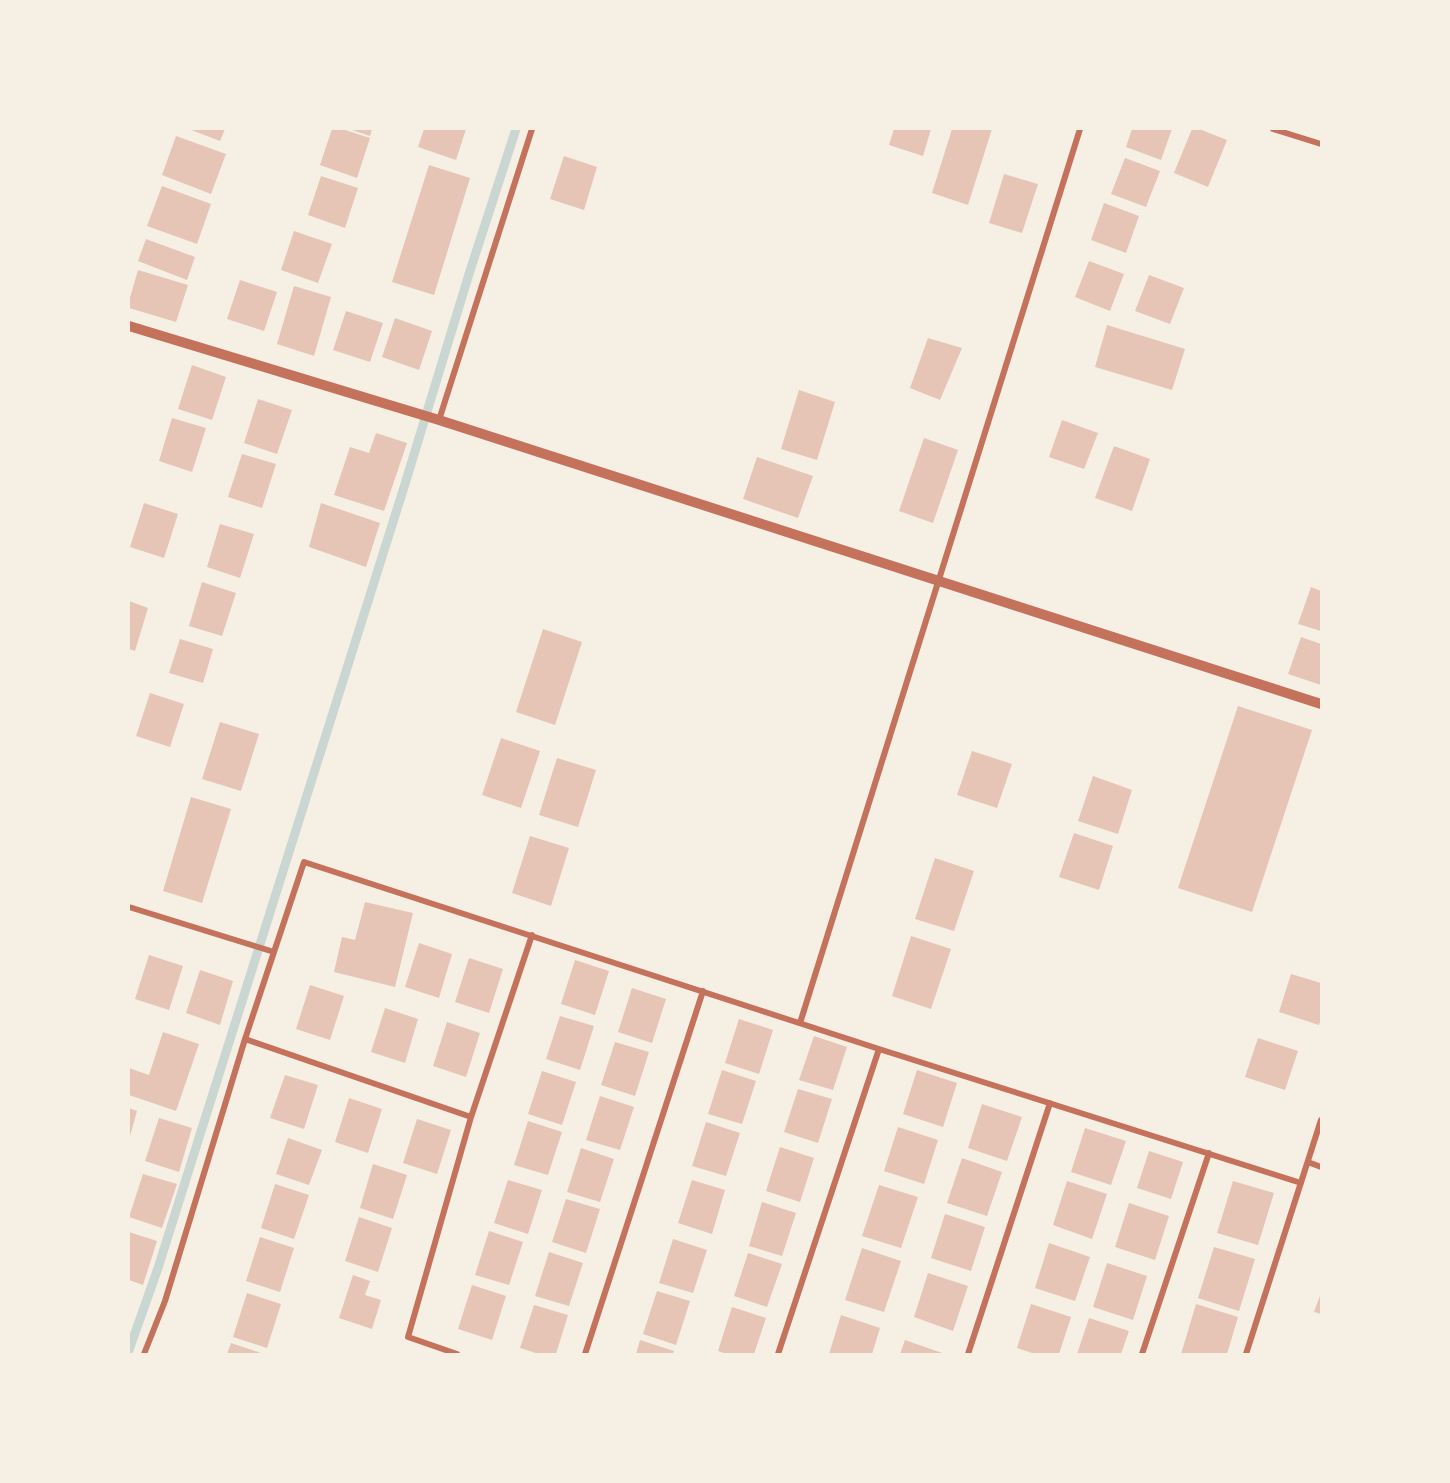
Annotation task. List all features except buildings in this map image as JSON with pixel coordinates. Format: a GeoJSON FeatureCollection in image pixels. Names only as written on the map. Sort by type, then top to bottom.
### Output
{"type":"FeatureCollection","features":[{"type":"Feature","properties":{"kind":"street"},"geometry":{"type":"LineString","coordinates":[[439,420],[532,129]]}},
{"type":"Feature","properties":{"kind":"street"},"geometry":{"type":"LineString","coordinates":[[800,1023],[1080,129]]}},
{"type":"Feature","properties":{"kind":"street"},"geometry":{"type":"LineString","coordinates":[[1273,129],[1321,144]]}},
{"type":"Feature","properties":{"kind":"street"},"geometry":{"type":"LineString","coordinates":[[129,326],[439,420],[1321,704]]}},
{"type":"Feature","properties":{"kind":"street"},"geometry":{"type":"LineString","coordinates":[[144,1354],[165,1301],[245,1039],[303,862],[1301,1183]]}},
{"type":"Feature","properties":{"kind":"street"},"geometry":{"type":"LineString","coordinates":[[129,907],[274,952]]}},
{"type":"Feature","properties":{"kind":"street"},"geometry":{"type":"LineString","coordinates":[[457,1354],[408,1337],[471,1117],[532,935]]}},
{"type":"Feature","properties":{"kind":"street"},"geometry":{"type":"LineString","coordinates":[[585,1354],[703,991]]}},
{"type":"Feature","properties":{"kind":"street"},"geometry":{"type":"LineString","coordinates":[[245,1039],[471,1117]]}},
{"type":"Feature","properties":{"kind":"street"},"geometry":{"type":"LineString","coordinates":[[778,1354],[879,1049]]}},
{"type":"Feature","properties":{"kind":"street"},"geometry":{"type":"LineString","coordinates":[[968,1354],[1050,1103]]}},
{"type":"Feature","properties":{"kind":"street"},"geometry":{"type":"LineString","coordinates":[[1246,1354],[1321,1120]]}},
{"type":"Feature","properties":{"kind":"street"},"geometry":{"type":"LineString","coordinates":[[1142,1354],[1209,1154]]}},
{"type":"Feature","properties":{"kind":"street"},"geometry":{"type":"LineString","coordinates":[[1308,1162],[1321,1167]]}},
{"type":"Feature","properties":{"kind":"waterway"},"geometry":{"type":"LineString","coordinates":[[129,1350],[158,1268],[516,129]]}}]}
